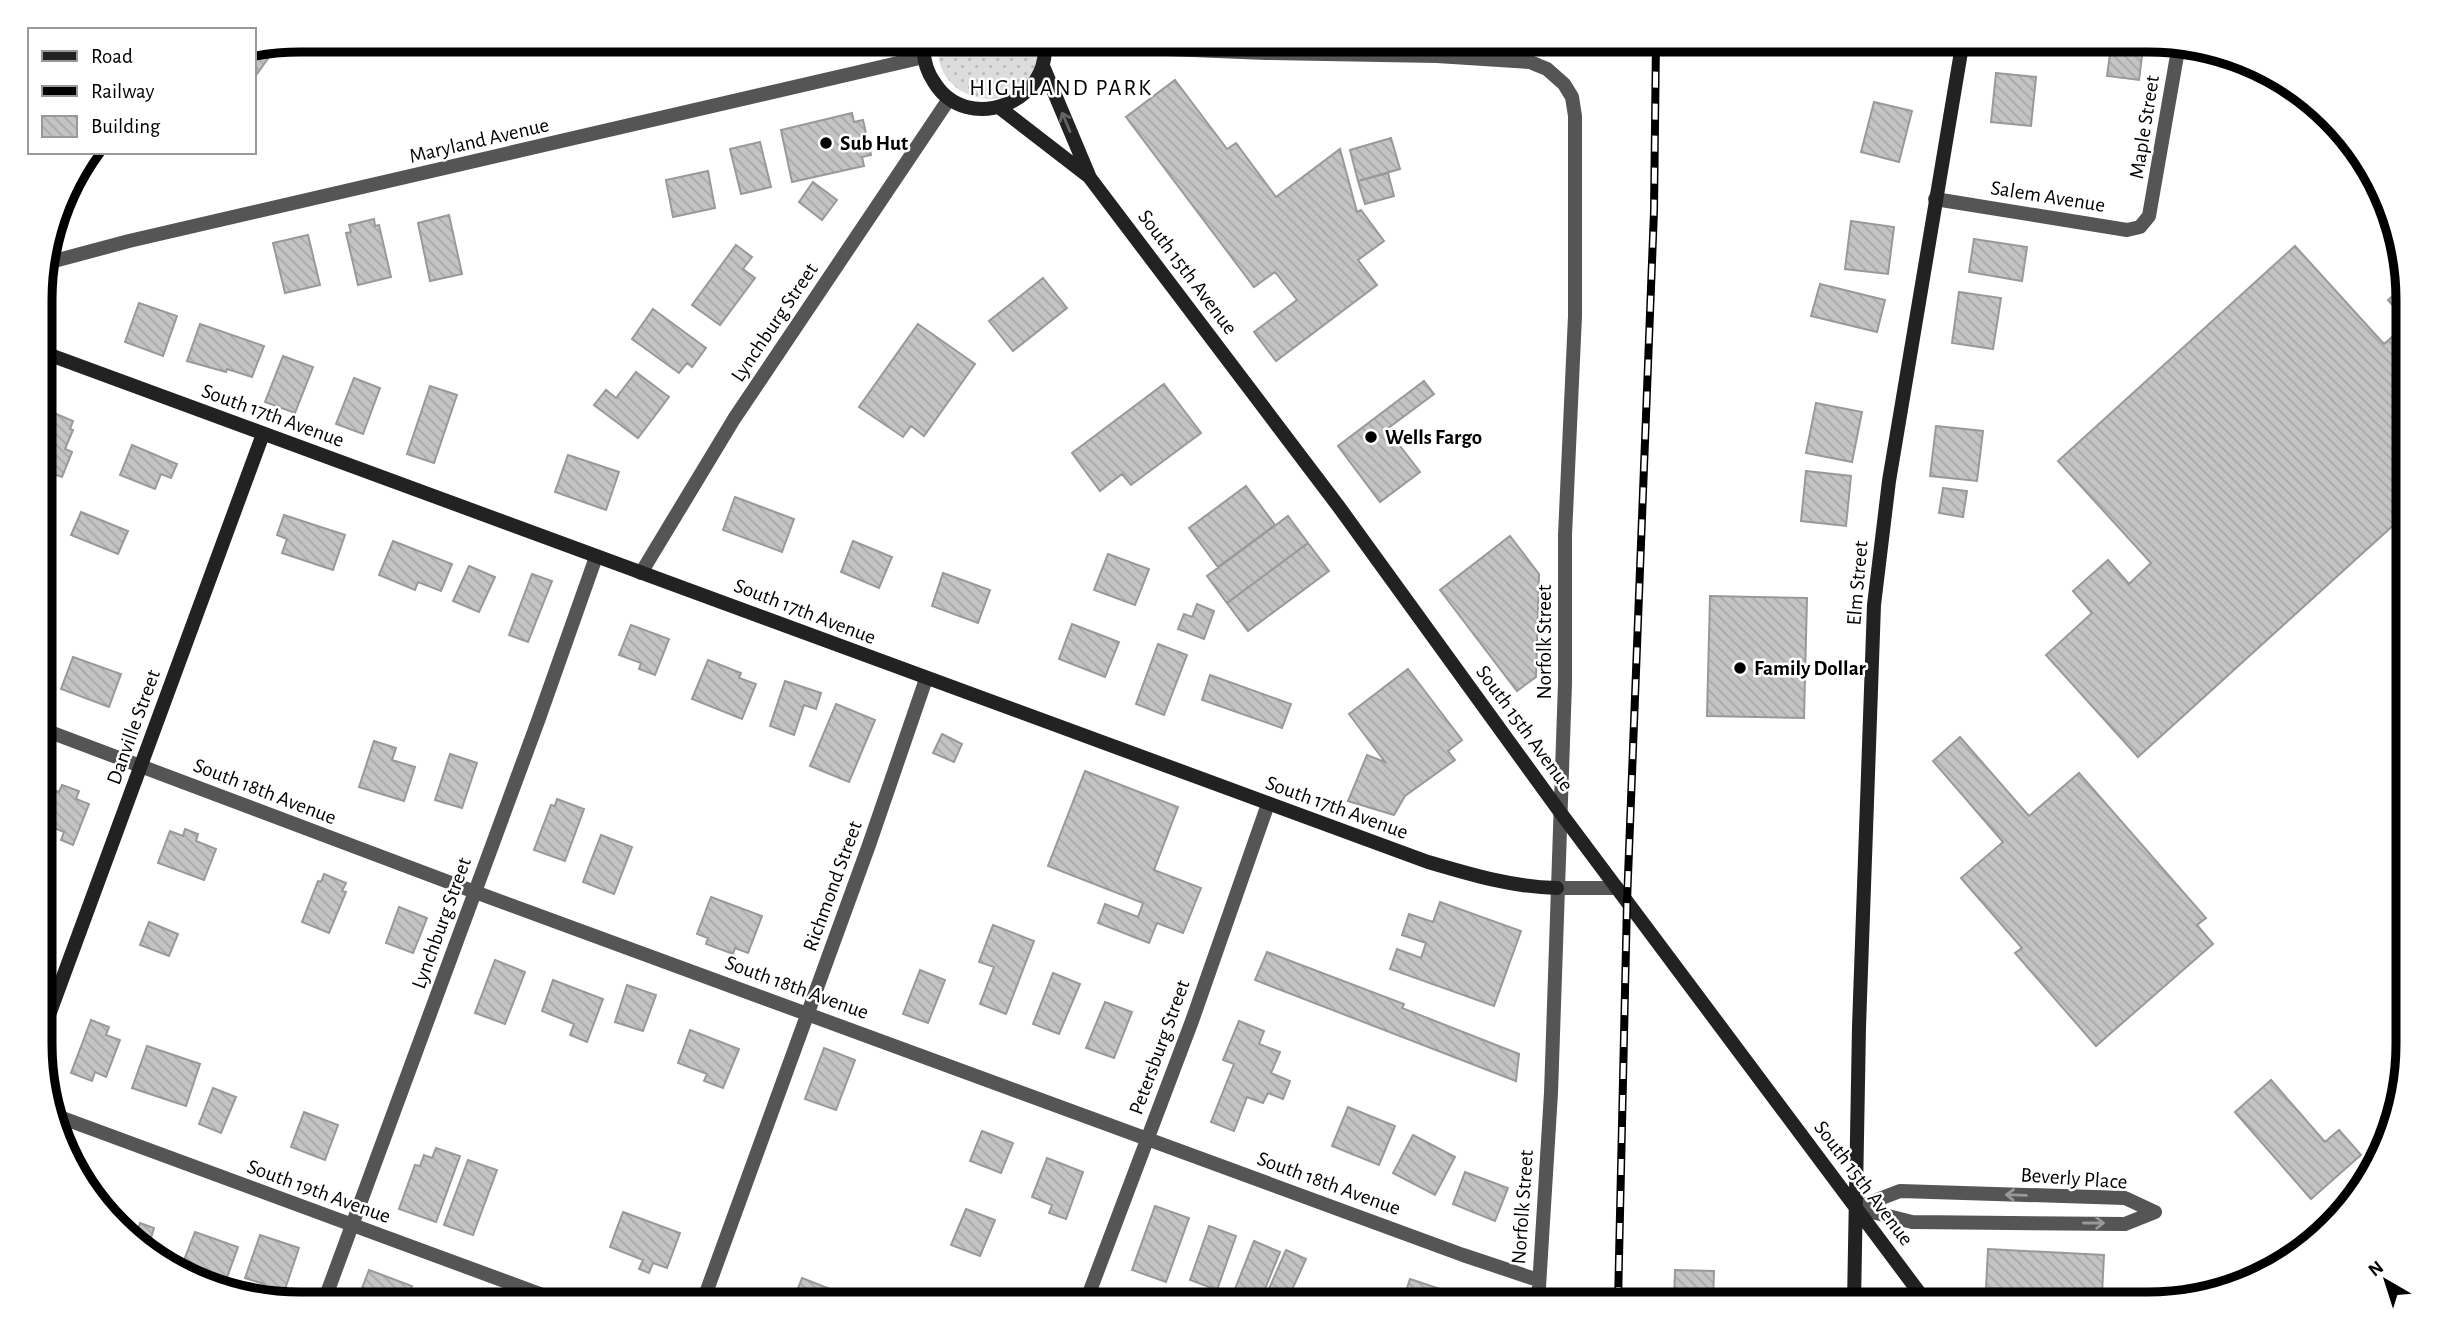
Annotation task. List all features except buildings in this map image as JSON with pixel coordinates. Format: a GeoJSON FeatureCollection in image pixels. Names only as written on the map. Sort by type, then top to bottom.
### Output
{"type":"FeatureCollection","features":[{"type":"Feature","properties":{"kind":"street","name":"Maryland Avenue"},"geometry":{"type":"LineString","coordinates":[[56,261],[899,52]]}},
{"type":"Feature","properties":{"kind":"street"},"geometry":{"type":"LineString","coordinates":[[924,52],[928,74],[937,88],[949,99],[974,109],[1000,108],[1019,99],[1033,85],[1042,66],[1043,52]]}},
{"type":"Feature","properties":{"kind":"street","name":"Norfolk Street"},"geometry":{"type":"LineString","coordinates":[[1253,52],[1437,56],[1530,62],[1547,69],[1564,84],[1572,97],[1575,316],[1565,535],[1565,683],[1551,1093],[1538,1292]]}},
{"type":"Feature","properties":{"kind":"street","name":"Elm Street"},"geometry":{"type":"LineString","coordinates":[[1854,1292],[1859,1027],[1874,605],[1889,481],[1961,52]]}},
{"type":"Feature","properties":{"kind":"street","name":"Maple Street"},"geometry":{"type":"LineString","coordinates":[[2149,215],[2177,55]]}},
{"type":"Feature","properties":{"kind":"street","name":"South 15th Avenue"},"geometry":{"type":"LineString","coordinates":[[1042,66],[1090,178],[1339,507],[1560,812],[1919,1292]]}},
{"type":"Feature","properties":{"kind":"street","name":"Lynchburg Street"},"geometry":{"type":"LineString","coordinates":[[641,573],[734,419],[949,99]]}},
{"type":"Feature","properties":{"kind":"street","name":"South 15th Avenue"},"geometry":{"type":"LineString","coordinates":[[1000,108],[1090,178]]}},
{"type":"Feature","properties":{"kind":"street","name":"Salem Avenue"},"geometry":{"type":"LineString","coordinates":[[1935,199],[2127,230],[2140,227],[2149,215]]}},
{"type":"Feature","properties":{"kind":"street","name":"South 17th Avenue"},"geometry":{"type":"LineString","coordinates":[[52,356],[1428,862],[1494,882],[1558,888]]}},
{"type":"Feature","properties":{"kind":"street","name":"Danville Street"},"geometry":{"type":"LineString","coordinates":[[52,1007],[263,434]]}},
{"type":"Feature","properties":{"kind":"street","name":"Lynchburg Street"},"geometry":{"type":"LineString","coordinates":[[327,1292],[596,557]]}},
{"type":"Feature","properties":{"kind":"street","name":"Richmond Street"},"geometry":{"type":"LineString","coordinates":[[706,1292],[926,679]]}},
{"type":"Feature","properties":{"kind":"street","name":"South 18th Avenue"},"geometry":{"type":"LineString","coordinates":[[52,733],[475,892],[1463,1255],[1538,1280]]}},
{"type":"Feature","properties":{"kind":"street","name":"Petersburg Street"},"geometry":{"type":"LineString","coordinates":[[1090,1292],[1192,1021],[1268,804]]}},
{"type":"Feature","properties":{"kind":"street"},"geometry":{"type":"LineString","coordinates":[[1558,888],[1617,888]]}},
{"type":"Feature","properties":{"kind":"street","name":"South 19th Avenue"},"geometry":{"type":"LineString","coordinates":[[65,1119],[534,1292]]}},
{"type":"Feature","properties":{"kind":"street","name":"Beverly Place"},"geometry":{"type":"LineString","coordinates":[[1900,1191],[2125,1198],[2155,1212],[2125,1224],[1912,1222],[1856,1208],[1900,1191]]}},
{"type":"Feature","properties":{"kind":"shaded area"},"geometry":{"type":"Polygon","coordinates":[[[940,52],[1038,52],[1029,81],[1015,93],[998,98],[980,98],[962,92],[948,80],[940,62],[940,52]]]}},
{"type":"Feature","properties":{"kind":"railway"},"geometry":{"type":"LineString","coordinates":[[1618,1292],[1627,902],[1654,211],[1656,52]]}},
{"type":"Feature","properties":{"kind":"place","name":"Sub Hut"},"geometry":{"type":"Point","coordinates":[826,143]}},
{"type":"Feature","properties":{"kind":"place","name":"Wells Fargo"},"geometry":{"type":"Point","coordinates":[1371,437]}},
{"type":"Feature","properties":{"kind":"place","name":"Family Dollar"},"geometry":{"type":"Point","coordinates":[1740,668]}},
{"type":"Feature","properties":{"kind":"district","name":"HIGHLAND PARK"},"geometry":{"type":"Point","coordinates":[1061,87]}}]}
